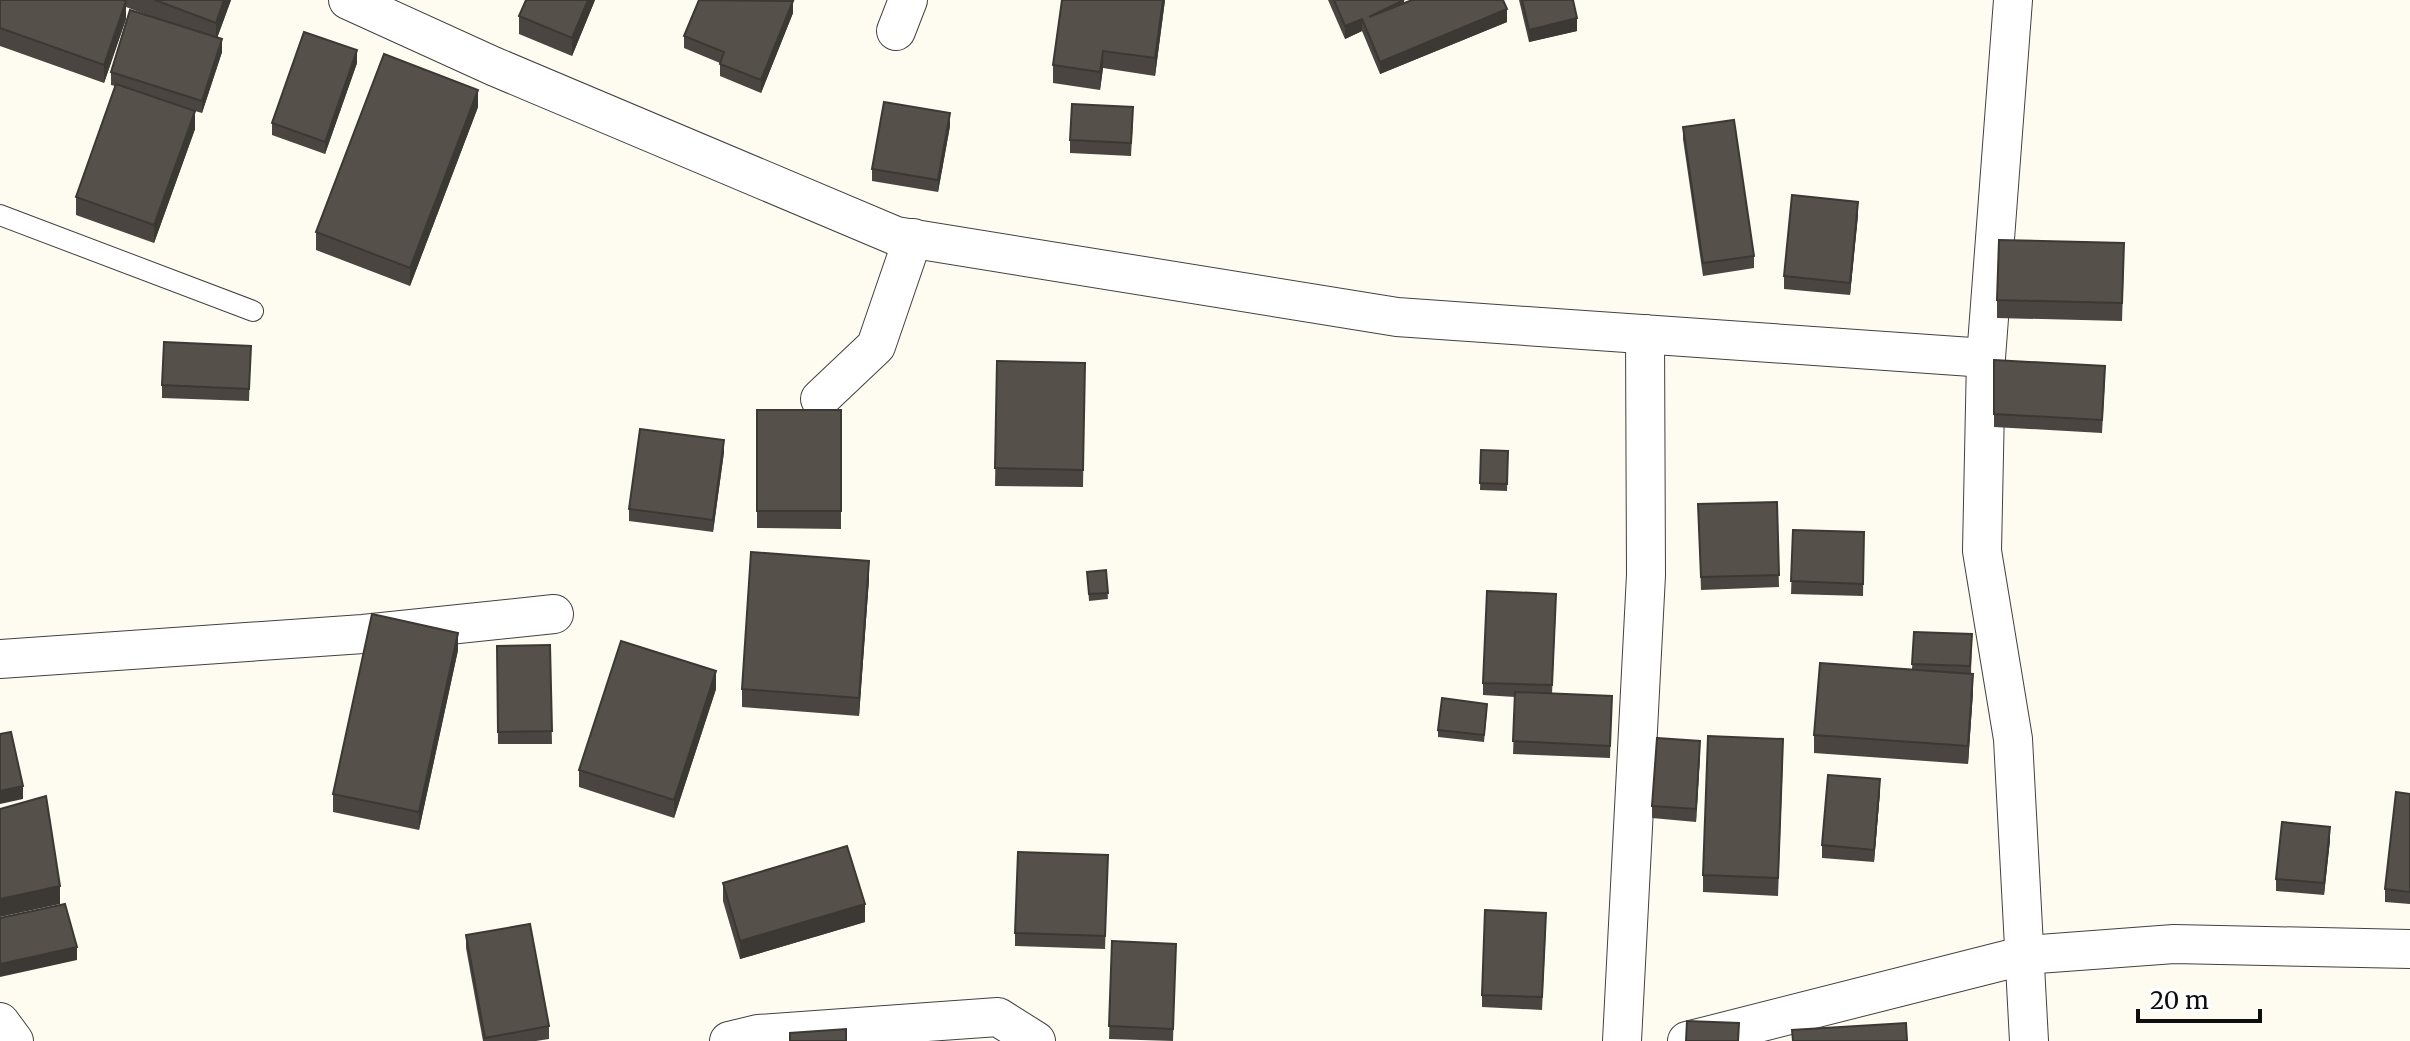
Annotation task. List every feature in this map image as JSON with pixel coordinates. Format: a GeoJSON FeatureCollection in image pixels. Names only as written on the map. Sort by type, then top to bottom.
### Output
{"type":"FeatureCollection","features":[{"type":"Feature","properties":{"kind":"street"},"geometry":{"type":"LineString","coordinates":[[348,0],[579,103],[896,236],[1397,317],[1986,358]]}},
{"type":"Feature","properties":{"kind":"street"},"geometry":{"type":"LineString","coordinates":[[2013,0],[1986,358],[1982,551],[2013,739],[2029,1041]]}},
{"type":"Feature","properties":{"kind":"street"},"geometry":{"type":"LineString","coordinates":[[820,399],[876,346],[913,238]]}},
{"type":"Feature","properties":{"kind":"street"},"geometry":{"type":"LineString","coordinates":[[1622,1041],[1646,575],[1645,334]]}},
{"type":"Feature","properties":{"kind":"street"},"geometry":{"type":"LineString","coordinates":[[0,659],[363,634],[554,614]]}},
{"type":"Feature","properties":{"kind":"street"},"geometry":{"type":"LineString","coordinates":[[1687,1041],[2026,955],[2174,944],[2410,949]]}},
{"type":"Feature","properties":{"kind":"street"},"geometry":{"type":"LineString","coordinates":[[0,1022],[14,1041]]}},
{"type":"Feature","properties":{"kind":"street"},"geometry":{"type":"LineString","coordinates":[[729,1041],[758,1034],[999,1029],[1036,1041]]}},
{"type":"Feature","properties":{"kind":"lane"},"geometry":{"type":"LineString","coordinates":[[0,215],[253,311]]}},
{"type":"Feature","properties":{"kind":"building"},"geometry":{"type":"Polygon","coordinates":[[[0,0],[126,1],[104,65],[0,28],[0,0]]]}},
{"type":"Feature","properties":{"kind":"building"},"geometry":{"type":"Polygon","coordinates":[[[155,0],[224,0],[216,23],[155,0]]]}},
{"type":"Feature","properties":{"kind":"building"},"geometry":{"type":"Polygon","coordinates":[[[526,0],[588,0],[572,38],[519,16],[526,0]]]}},
{"type":"Feature","properties":{"kind":"building"},"geometry":{"type":"Polygon","coordinates":[[[699,0],[793,1],[761,80],[720,64],[724,52],[684,36],[699,0]]]}},
{"type":"Feature","properties":{"kind":"building"},"geometry":{"type":"Polygon","coordinates":[[[1062,0],[1163,0],[1155,58],[1103,51],[1100,72],[1053,65],[1062,0]]]}},
{"type":"Feature","properties":{"kind":"building"},"geometry":{"type":"Polygon","coordinates":[[[1334,0],[1404,0],[1369,17],[1412,0],[1503,0],[1507,9],[1380,62],[1362,19],[1345,26],[1334,0]]]}},
{"type":"Feature","properties":{"kind":"building"},"geometry":{"type":"Polygon","coordinates":[[[1522,0],[1573,0],[1577,18],[1529,30],[1522,0]]]}},
{"type":"Feature","properties":{"kind":"building"},"geometry":{"type":"Polygon","coordinates":[[[130,10],[222,39],[202,101],[111,72],[130,10]]]}},
{"type":"Feature","properties":{"kind":"building"},"geometry":{"type":"Polygon","coordinates":[[[304,32],[357,50],[325,142],[272,123],[304,32]]]}},
{"type":"Feature","properties":{"kind":"building"},"geometry":{"type":"Polygon","coordinates":[[[384,54],[478,90],[410,268],[316,232],[384,54]]]}},
{"type":"Feature","properties":{"kind":"building"},"geometry":{"type":"Polygon","coordinates":[[[116,84],[195,111],[154,225],[76,197],[116,84]]]}},
{"type":"Feature","properties":{"kind":"building"},"geometry":{"type":"Polygon","coordinates":[[[884,102],[950,113],[938,180],[872,169],[884,102]]]}},
{"type":"Feature","properties":{"kind":"building"},"geometry":{"type":"Polygon","coordinates":[[[1072,104],[1133,107],[1131,143],[1070,140],[1072,104]]]}},
{"type":"Feature","properties":{"kind":"building"},"geometry":{"type":"Polygon","coordinates":[[[1734,120],[1754,256],[1703,263],[1683,127],[1734,120]]]}},
{"type":"Feature","properties":{"kind":"building"},"geometry":{"type":"Polygon","coordinates":[[[1792,195],[1858,202],[1850,283],[1784,276],[1792,195]]]}},
{"type":"Feature","properties":{"kind":"building"},"geometry":{"type":"Polygon","coordinates":[[[1999,240],[2124,243],[2122,303],[1997,300],[1999,240]]]}},
{"type":"Feature","properties":{"kind":"building"},"geometry":{"type":"Polygon","coordinates":[[[164,342],[251,346],[249,389],[162,385],[164,342]]]}},
{"type":"Feature","properties":{"kind":"building"},"geometry":{"type":"Polygon","coordinates":[[[1994,360],[2105,366],[2102,420],[1994,414],[1994,360]]]}},
{"type":"Feature","properties":{"kind":"building"},"geometry":{"type":"Polygon","coordinates":[[[997,361],[1085,363],[1083,470],[995,468],[997,361]]]}},
{"type":"Feature","properties":{"kind":"building"},"geometry":{"type":"Polygon","coordinates":[[[757,410],[841,410],[841,511],[757,511],[757,410]]]}},
{"type":"Feature","properties":{"kind":"building"},"geometry":{"type":"Polygon","coordinates":[[[640,429],[724,440],[713,520],[629,509],[640,429]]]}},
{"type":"Feature","properties":{"kind":"building"},"geometry":{"type":"Polygon","coordinates":[[[1481,450],[1508,451],[1507,484],[1480,483],[1481,450]]]}},
{"type":"Feature","properties":{"kind":"building"},"geometry":{"type":"Polygon","coordinates":[[[1777,502],[1779,575],[1701,577],[1698,504],[1777,502]]]}},
{"type":"Feature","properties":{"kind":"building"},"geometry":{"type":"Polygon","coordinates":[[[1793,530],[1864,532],[1863,584],[1791,581],[1793,530]]]}},
{"type":"Feature","properties":{"kind":"building"},"geometry":{"type":"Polygon","coordinates":[[[751,552],[869,561],[859,698],[742,689],[751,552]]]}},
{"type":"Feature","properties":{"kind":"building"},"geometry":{"type":"Polygon","coordinates":[[[1106,570],[1108,593],[1089,594],[1087,572],[1106,570]]]}},
{"type":"Feature","properties":{"kind":"building"},"geometry":{"type":"Polygon","coordinates":[[[1487,591],[1556,594],[1552,685],[1483,683],[1487,591]]]}},
{"type":"Feature","properties":{"kind":"building"},"geometry":{"type":"Polygon","coordinates":[[[372,614],[458,633],[419,812],[333,794],[372,614]]]}},
{"type":"Feature","properties":{"kind":"building"},"geometry":{"type":"Polygon","coordinates":[[[1914,632],[1972,634],[1970,666],[1912,664],[1914,632]]]}},
{"type":"Feature","properties":{"kind":"building"},"geometry":{"type":"Polygon","coordinates":[[[621,641],[716,671],[674,800],[579,770],[621,641]]]}},
{"type":"Feature","properties":{"kind":"building"},"geometry":{"type":"Polygon","coordinates":[[[550,645],[552,731],[498,732],[497,646],[550,645]]]}},
{"type":"Feature","properties":{"kind":"building"},"geometry":{"type":"Polygon","coordinates":[[[1820,663],[1973,674],[1968,746],[1814,735],[1820,663]]]}},
{"type":"Feature","properties":{"kind":"building"},"geometry":{"type":"Polygon","coordinates":[[[1515,692],[1612,696],[1610,746],[1513,741],[1515,692]]]}},
{"type":"Feature","properties":{"kind":"building"},"geometry":{"type":"Polygon","coordinates":[[[1442,698],[1487,704],[1484,735],[1438,730],[1442,698]]]}},
{"type":"Feature","properties":{"kind":"building"},"geometry":{"type":"Polygon","coordinates":[[[11,732],[23,786],[0,791],[0,734],[11,732]]]}},
{"type":"Feature","properties":{"kind":"building"},"geometry":{"type":"Polygon","coordinates":[[[1708,736],[1783,739],[1778,878],[1703,875],[1708,736]]]}},
{"type":"Feature","properties":{"kind":"building"},"geometry":{"type":"Polygon","coordinates":[[[1657,738],[1700,741],[1696,809],[1652,806],[1657,738]]]}},
{"type":"Feature","properties":{"kind":"building"},"geometry":{"type":"Polygon","coordinates":[[[1828,775],[1880,779],[1874,850],[1822,845],[1828,775]]]}},
{"type":"Feature","properties":{"kind":"building"},"geometry":{"type":"Polygon","coordinates":[[[2396,792],[2410,794],[2410,892],[2385,889],[2396,792]]]}},
{"type":"Feature","properties":{"kind":"building"},"geometry":{"type":"Polygon","coordinates":[[[46,796],[60,886],[0,899],[0,809],[46,796]]]}},
{"type":"Feature","properties":{"kind":"building"},"geometry":{"type":"Polygon","coordinates":[[[2282,822],[2330,827],[2324,883],[2276,879],[2282,822]]]}},
{"type":"Feature","properties":{"kind":"building"},"geometry":{"type":"Polygon","coordinates":[[[847,846],[865,904],[740,941],[723,883],[847,846]]]}},
{"type":"Feature","properties":{"kind":"building"},"geometry":{"type":"Polygon","coordinates":[[[1018,852],[1108,855],[1105,936],[1015,933],[1018,852]]]}},
{"type":"Feature","properties":{"kind":"building"},"geometry":{"type":"Polygon","coordinates":[[[65,904],[77,947],[0,964],[0,918],[65,904]]]}},
{"type":"Feature","properties":{"kind":"building"},"geometry":{"type":"Polygon","coordinates":[[[1485,910],[1546,913],[1542,997],[1482,995],[1485,910]]]}},
{"type":"Feature","properties":{"kind":"building"},"geometry":{"type":"Polygon","coordinates":[[[530,924],[549,1026],[485,1038],[466,935],[530,924]]]}},
{"type":"Feature","properties":{"kind":"building"},"geometry":{"type":"Polygon","coordinates":[[[1112,941],[1176,944],[1173,1029],[1109,1026],[1112,941]]]}},
{"type":"Feature","properties":{"kind":"building"},"geometry":{"type":"Polygon","coordinates":[[[1687,1021],[1739,1023],[1738,1041],[1686,1041],[1687,1021]]]}},
{"type":"Feature","properties":{"kind":"building"},"geometry":{"type":"Polygon","coordinates":[[[1906,1023],[1907,1041],[1793,1041],[1792,1030],[1906,1023]]]}},
{"type":"Feature","properties":{"kind":"building"},"geometry":{"type":"Polygon","coordinates":[[[846,1029],[846,1041],[790,1041],[790,1033],[846,1029]]]}}]}
